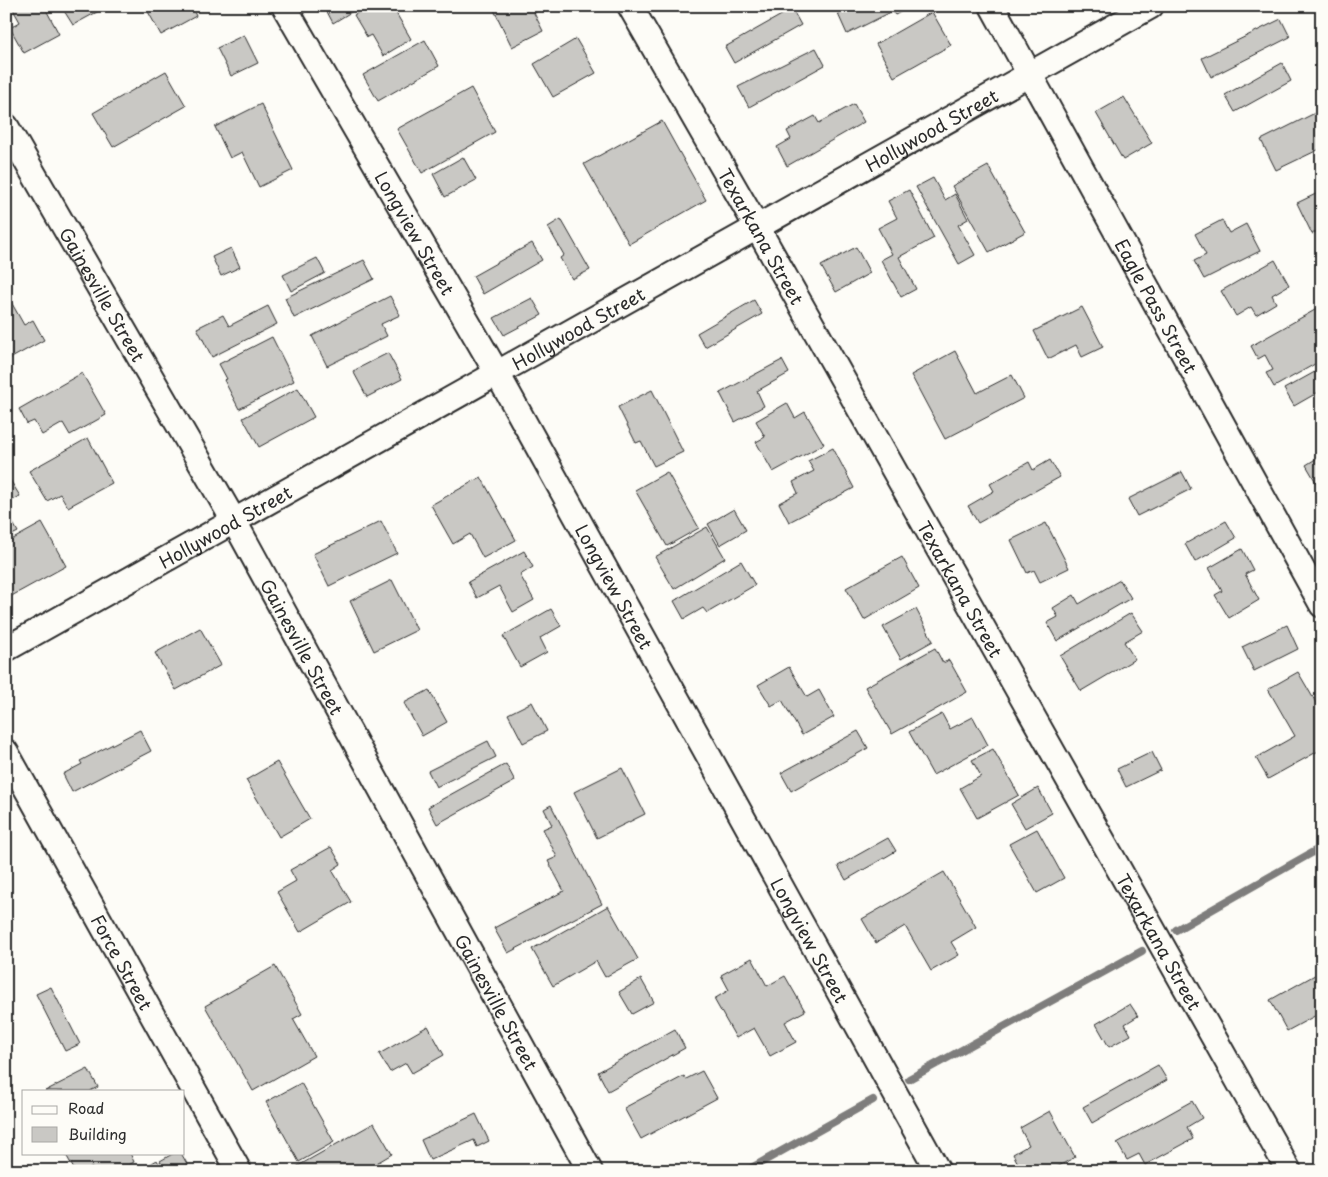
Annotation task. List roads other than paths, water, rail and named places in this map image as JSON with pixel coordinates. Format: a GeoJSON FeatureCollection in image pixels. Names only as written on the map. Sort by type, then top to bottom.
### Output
{"type":"FeatureCollection","features":[{"type":"Feature","properties":{"kind":"street","name":"Longview Street"},"geometry":{"type":"LineString","coordinates":[[284,6],[497,373],[938,1171]]}},
{"type":"Feature","properties":{"kind":"street","name":"Texarkana Street"},"geometry":{"type":"LineString","coordinates":[[630,6],[758,227],[1289,1171]]}},
{"type":"Feature","properties":{"kind":"street","name":"Eagle Pass Street"},"geometry":{"type":"LineString","coordinates":[[992,6],[1322,605]]}},
{"type":"Feature","properties":{"kind":"street","name":"Hollywood Street"},"geometry":{"type":"LineString","coordinates":[[6,649],[1151,6]]}},
{"type":"Feature","properties":{"kind":"street","name":"Gainesville Street"},"geometry":{"type":"LineString","coordinates":[[6,126],[234,521],[590,1171]]}},
{"type":"Feature","properties":{"kind":"street","name":"Force Street"},"geometry":{"type":"LineString","coordinates":[[6,752],[239,1171]]}},
{"type":"Feature","properties":{"kind":"waterway"},"geometry":{"type":"LineString","coordinates":[[1176,930],[1322,847]]}},
{"type":"Feature","properties":{"kind":"waterway"},"geometry":{"type":"LineString","coordinates":[[909,1079],[1142,951]]}},
{"type":"Feature","properties":{"kind":"waterway"},"geometry":{"type":"LineString","coordinates":[[746,1171],[873,1100]]}}]}
